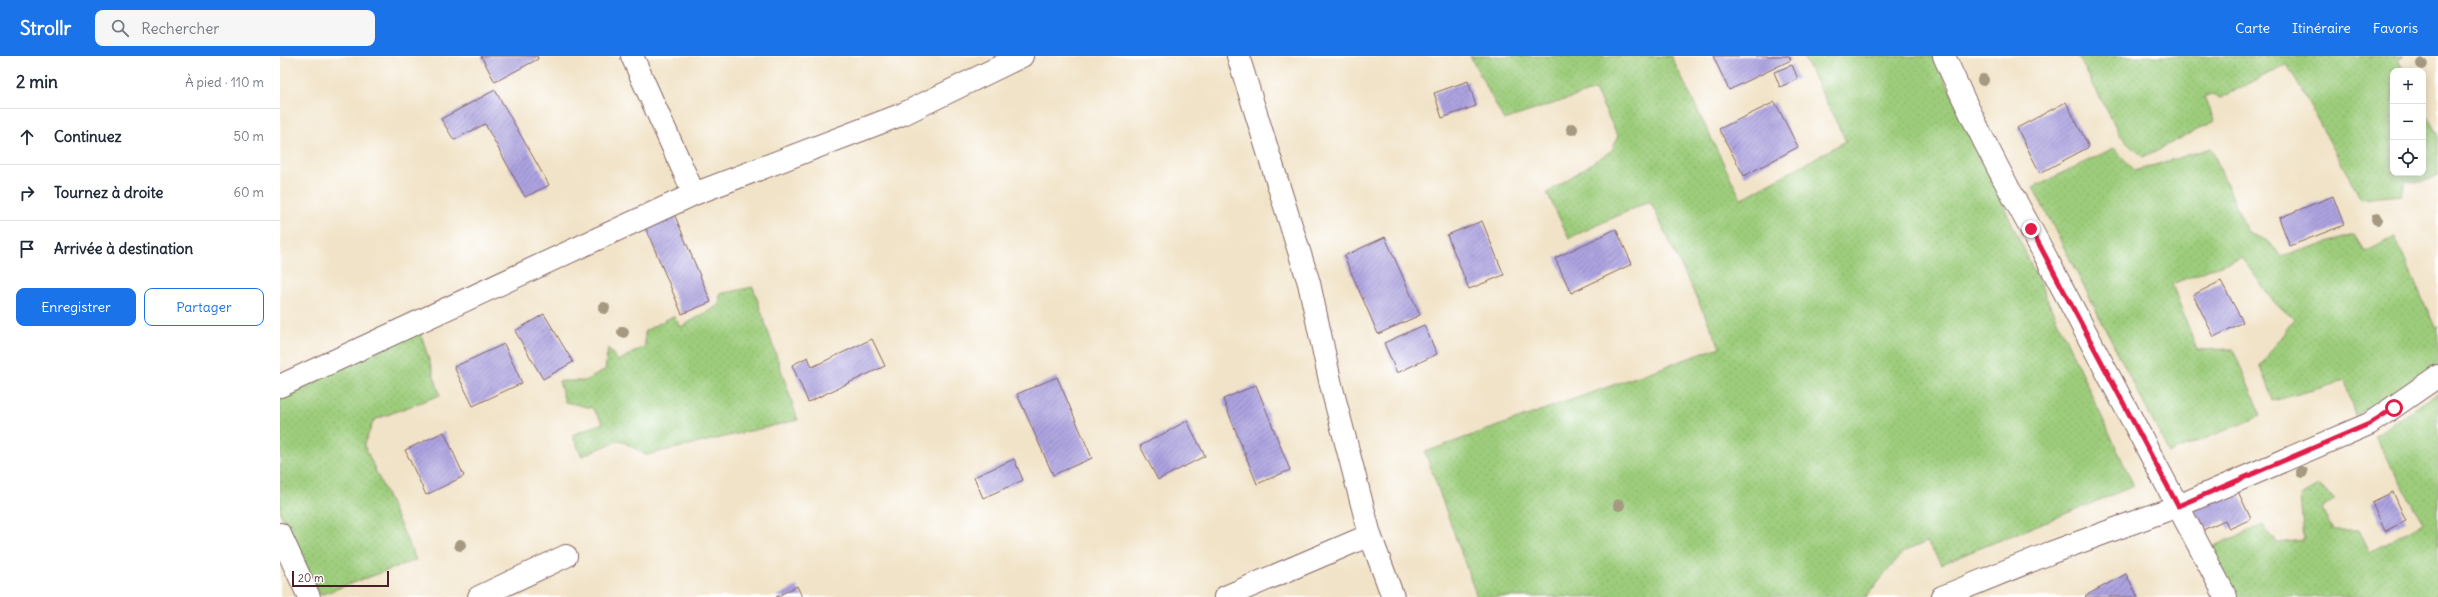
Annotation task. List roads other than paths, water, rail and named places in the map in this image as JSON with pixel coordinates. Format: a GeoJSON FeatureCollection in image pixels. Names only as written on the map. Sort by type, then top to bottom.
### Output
{"type":"FeatureCollection","features":[{"type":"Feature","properties":{"kind":"street"},"geometry":{"type":"LineString","coordinates":[[632,56],[694,194]]}},
{"type":"Feature","properties":{"kind":"street"},"geometry":{"type":"LineString","coordinates":[[280,386],[694,194],[904,114],[1022,56]]}},
{"type":"Feature","properties":{"kind":"street"},"geometry":{"type":"LineString","coordinates":[[1238,56],[1309,283],[1331,385],[1370,535],[1394,597]]}},
{"type":"Feature","properties":{"kind":"street"},"geometry":{"type":"LineString","coordinates":[[1944,56],[2001,175],[2226,597]]}},
{"type":"Feature","properties":{"kind":"street"},"geometry":{"type":"LineString","coordinates":[[1942,597],[2050,553],[2178,506],[2369,424],[2438,376]]}},
{"type":"Feature","properties":{"kind":"street"},"geometry":{"type":"LineString","coordinates":[[280,534],[309,597]]}},
{"type":"Feature","properties":{"kind":"street"},"geometry":{"type":"LineString","coordinates":[[1225,597],[1370,535]]}},
{"type":"Feature","properties":{"kind":"street"},"geometry":{"type":"LineString","coordinates":[[480,597],[566,556]]}}]}
